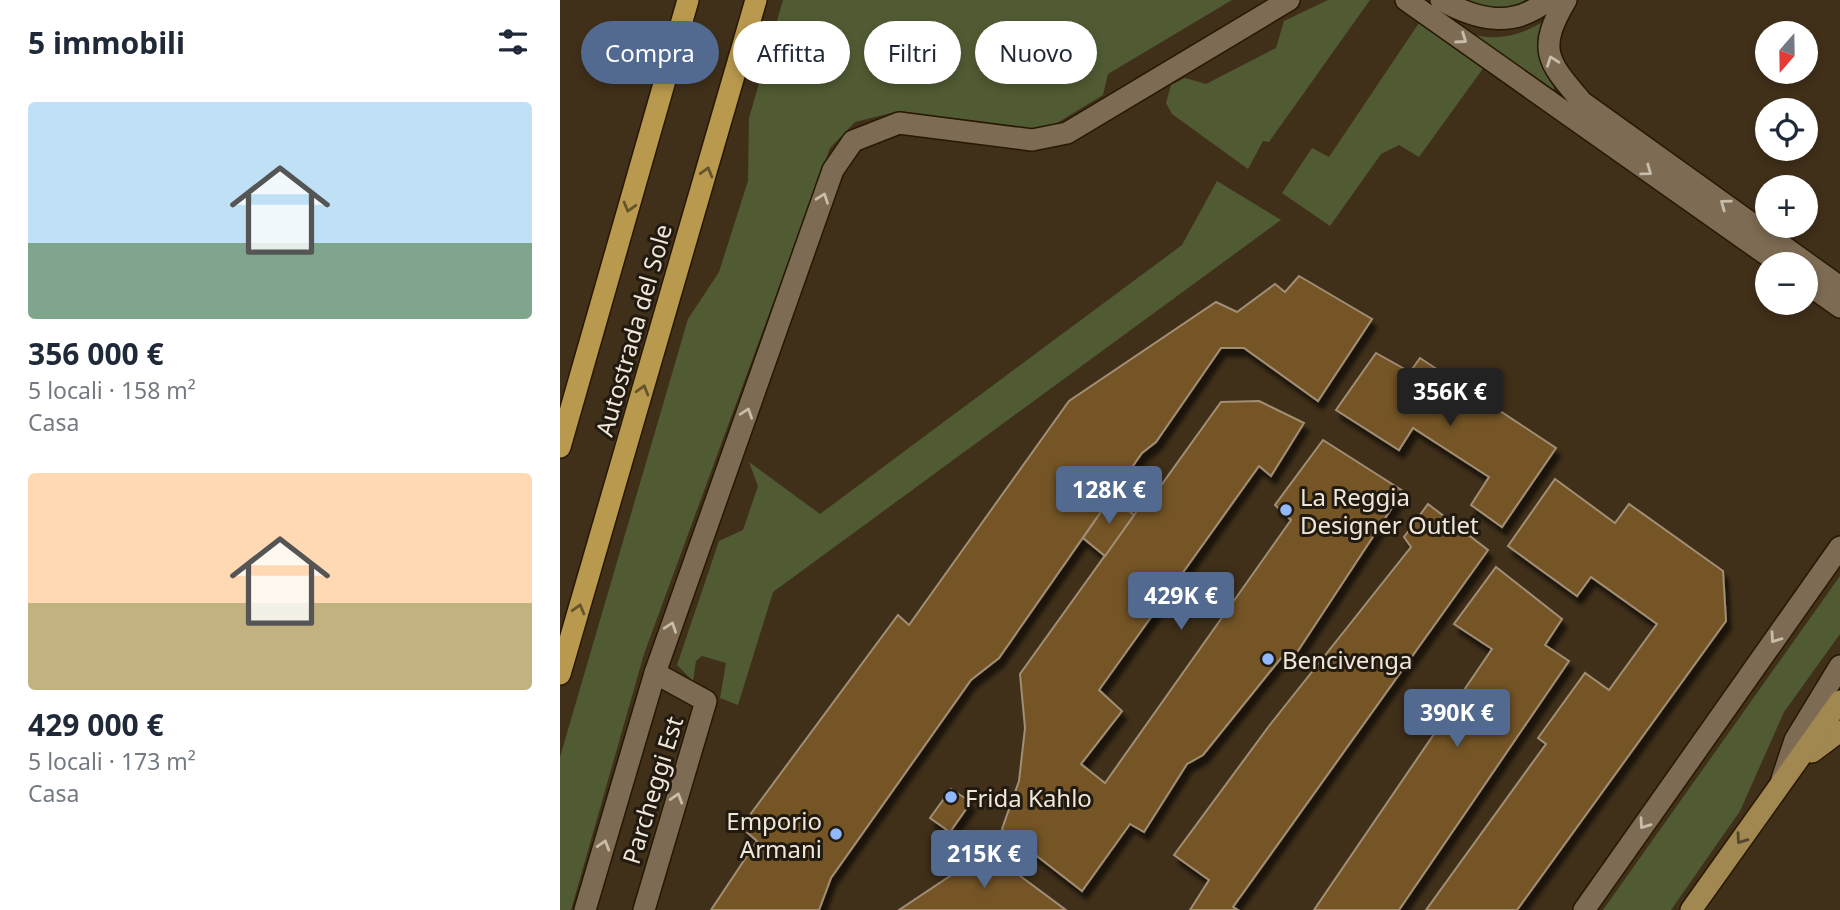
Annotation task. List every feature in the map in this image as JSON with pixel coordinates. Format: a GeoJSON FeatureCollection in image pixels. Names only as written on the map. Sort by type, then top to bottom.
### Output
{"type":"FeatureCollection","features":[{"type":"Feature","properties":{"kind":"highway","name":"Autostrada del Sole"},"geometry":{"type":"LineString","coordinates":[[560,447],[688,0]]}},
{"type":"Feature","properties":{"kind":"highway","name":"Autostrada del Sole"},"geometry":{"type":"LineString","coordinates":[[560,674],[756,0]]}},
{"type":"Feature","properties":{"kind":"main road"},"geometry":{"type":"LineString","coordinates":[[1691,910],[1840,701]]}},
{"type":"Feature","properties":{"kind":"main road"},"geometry":{"type":"LineString","coordinates":[[1781,783],[1820,744],[1840,731]]}},
{"type":"Feature","properties":{"kind":"lane"},"geometry":{"type":"LineString","coordinates":[[585,910],[655,673],[833,170],[853,141],[899,123],[1032,140],[1067,133],[1289,0]]}},
{"type":"Feature","properties":{"kind":"lane"},"geometry":{"type":"LineString","coordinates":[[1406,0],[1763,252]]}},
{"type":"Feature","properties":{"kind":"lane"},"geometry":{"type":"LineString","coordinates":[[1441,0],[1481,18],[1507,18],[1537,9],[1548,0]]}},
{"type":"Feature","properties":{"kind":"lane"},"geometry":{"type":"LineString","coordinates":[[1566,0],[1555,18],[1547,45],[1552,67],[1582,102],[1840,287]]}},
{"type":"Feature","properties":{"kind":"lane"},"geometry":{"type":"LineString","coordinates":[[1818,291],[1840,307]]}},
{"type":"Feature","properties":{"kind":"lane"},"geometry":{"type":"LineString","coordinates":[[1584,910],[1840,547]]}},
{"type":"Feature","properties":{"kind":"lane"},"geometry":{"type":"LineString","coordinates":[[1781,783],[1794,740],[1840,666]]}},
{"type":"Feature","properties":{"kind":"lane","name":"Parcheggi Est"},"geometry":{"type":"LineString","coordinates":[[644,910],[706,701],[655,673]]}},
{"type":"Feature","properties":{"kind":"green space"},"geometry":{"type":"Polygon","coordinates":[[[783,0],[1232,0],[1108,74],[1103,95],[1052,126],[1028,129],[899,111],[855,122],[830,148],[644,654],[571,910],[560,910],[560,757],[688,319],[719,272],[748,181],[749,118],[759,84],[850,84],[850,21],[777,21],[783,0]]]}},
{"type":"Feature","properties":{"kind":"green space"},"geometry":{"type":"Polygon","coordinates":[[[1328,0],[1370,0],[1269,142],[1263,141],[1248,169],[1172,114],[1166,103],[1171,85],[1185,78],[1206,84],[1276,48],[1284,21],[1328,0]]]}},
{"type":"Feature","properties":{"kind":"green space"},"geometry":{"type":"Polygon","coordinates":[[[1467,0],[1525,0],[1503,9],[1489,9],[1467,0]]]}},
{"type":"Feature","properties":{"kind":"green space"},"geometry":{"type":"Polygon","coordinates":[[[1446,16],[1473,34],[1493,37],[1524,31],[1551,16],[1546,55],[1555,93],[1446,16]]]}},
{"type":"Feature","properties":{"kind":"green space"},"geometry":{"type":"Polygon","coordinates":[[[1421,20],[1484,67],[1419,157],[1399,145],[1381,154],[1330,226],[1282,193],[1312,148],[1329,157],[1421,20]]]}},
{"type":"Feature","properties":{"kind":"green space"},"geometry":{"type":"Polygon","coordinates":[[[1217,181],[1281,220],[773,592],[738,705],[720,698],[726,663],[702,656],[696,661],[693,681],[677,665],[719,541],[743,530],[758,486],[749,462],[820,514],[1182,245],[1217,181]]]}},
{"type":"Feature","properties":{"kind":"green space"},"geometry":{"type":"Polygon","coordinates":[[[1840,576],[1840,634],[1784,712],[1740,811],[1671,910],[1603,910],[1840,576]]]}},
{"type":"Feature","properties":{"kind":"building"},"geometry":{"type":"Polygon","coordinates":[[[1299,276],[1372,319],[1318,401],[1244,348],[1221,348],[1156,442],[1142,453],[999,658],[971,680],[831,878],[819,910],[711,910],[757,841],[741,827],[898,615],[909,625],[1069,401],[1216,302],[1237,312],[1275,284],[1285,292],[1299,276]]]}},
{"type":"Feature","properties":{"kind":"building"},"geometry":{"type":"Polygon","coordinates":[[[1376,353],[1410,372],[1420,358],[1556,448],[1502,527],[1471,505],[1489,477],[1413,428],[1399,450],[1336,410],[1376,353]]]}},
{"type":"Feature","properties":{"kind":"building"},"geometry":{"type":"Polygon","coordinates":[[[1259,401],[1304,423],[1271,476],[1259,466],[1099,690],[1122,711],[1081,764],[1105,783],[1291,520],[1275,505],[1323,440],[1403,491],[1292,660],[1281,658],[1203,755],[1187,764],[1144,832],[1130,824],[1082,891],[1002,829],[1019,781],[1025,728],[1020,674],[1137,511],[1162,484],[1221,402],[1259,401]]]}},
{"type":"Feature","properties":{"kind":"building"},"geometry":{"type":"Polygon","coordinates":[[[1555,479],[1615,523],[1629,504],[1723,571],[1726,621],[1517,910],[1426,910],[1546,744],[1538,738],[1585,673],[1609,690],[1657,624],[1591,577],[1577,596],[1508,546],[1555,479]]]}},
{"type":"Feature","properties":{"kind":"building"},"geometry":{"type":"Polygon","coordinates":[[[1112,496],[1134,515],[1105,556],[1083,538],[1112,496]]]}},
{"type":"Feature","properties":{"kind":"building"},"geometry":{"type":"Polygon","coordinates":[[[1428,504],[1488,550],[1233,907],[1238,910],[1190,910],[1209,880],[1174,855],[1269,726],[1411,547],[1404,537],[1428,504]]]}},
{"type":"Feature","properties":{"kind":"building"},"geometry":{"type":"Polygon","coordinates":[[[1496,567],[1562,619],[1545,645],[1569,661],[1399,910],[1314,910],[1492,649],[1454,624],[1496,567]]]}},
{"type":"Feature","properties":{"kind":"building"},"geometry":{"type":"Polygon","coordinates":[[[951,789],[971,802],[950,832],[930,818],[951,789]]]}},
{"type":"Feature","properties":{"kind":"building"},"geometry":{"type":"Polygon","coordinates":[[[981,847],[1066,910],[899,910],[959,870],[981,847]]]}},
{"type":"Feature","properties":{"kind":"place","name":"La Reggia Designer Outlet"},"geometry":{"type":"Point","coordinates":[1286,510]}},
{"type":"Feature","properties":{"kind":"place","name":"Bencivenga"},"geometry":{"type":"Point","coordinates":[1268,659]}},
{"type":"Feature","properties":{"kind":"place","name":"Frida Kahlo"},"geometry":{"type":"Point","coordinates":[951,797]}},
{"type":"Feature","properties":{"kind":"place","name":"Emporio Armani"},"geometry":{"type":"Point","coordinates":[836,834]}}]}
